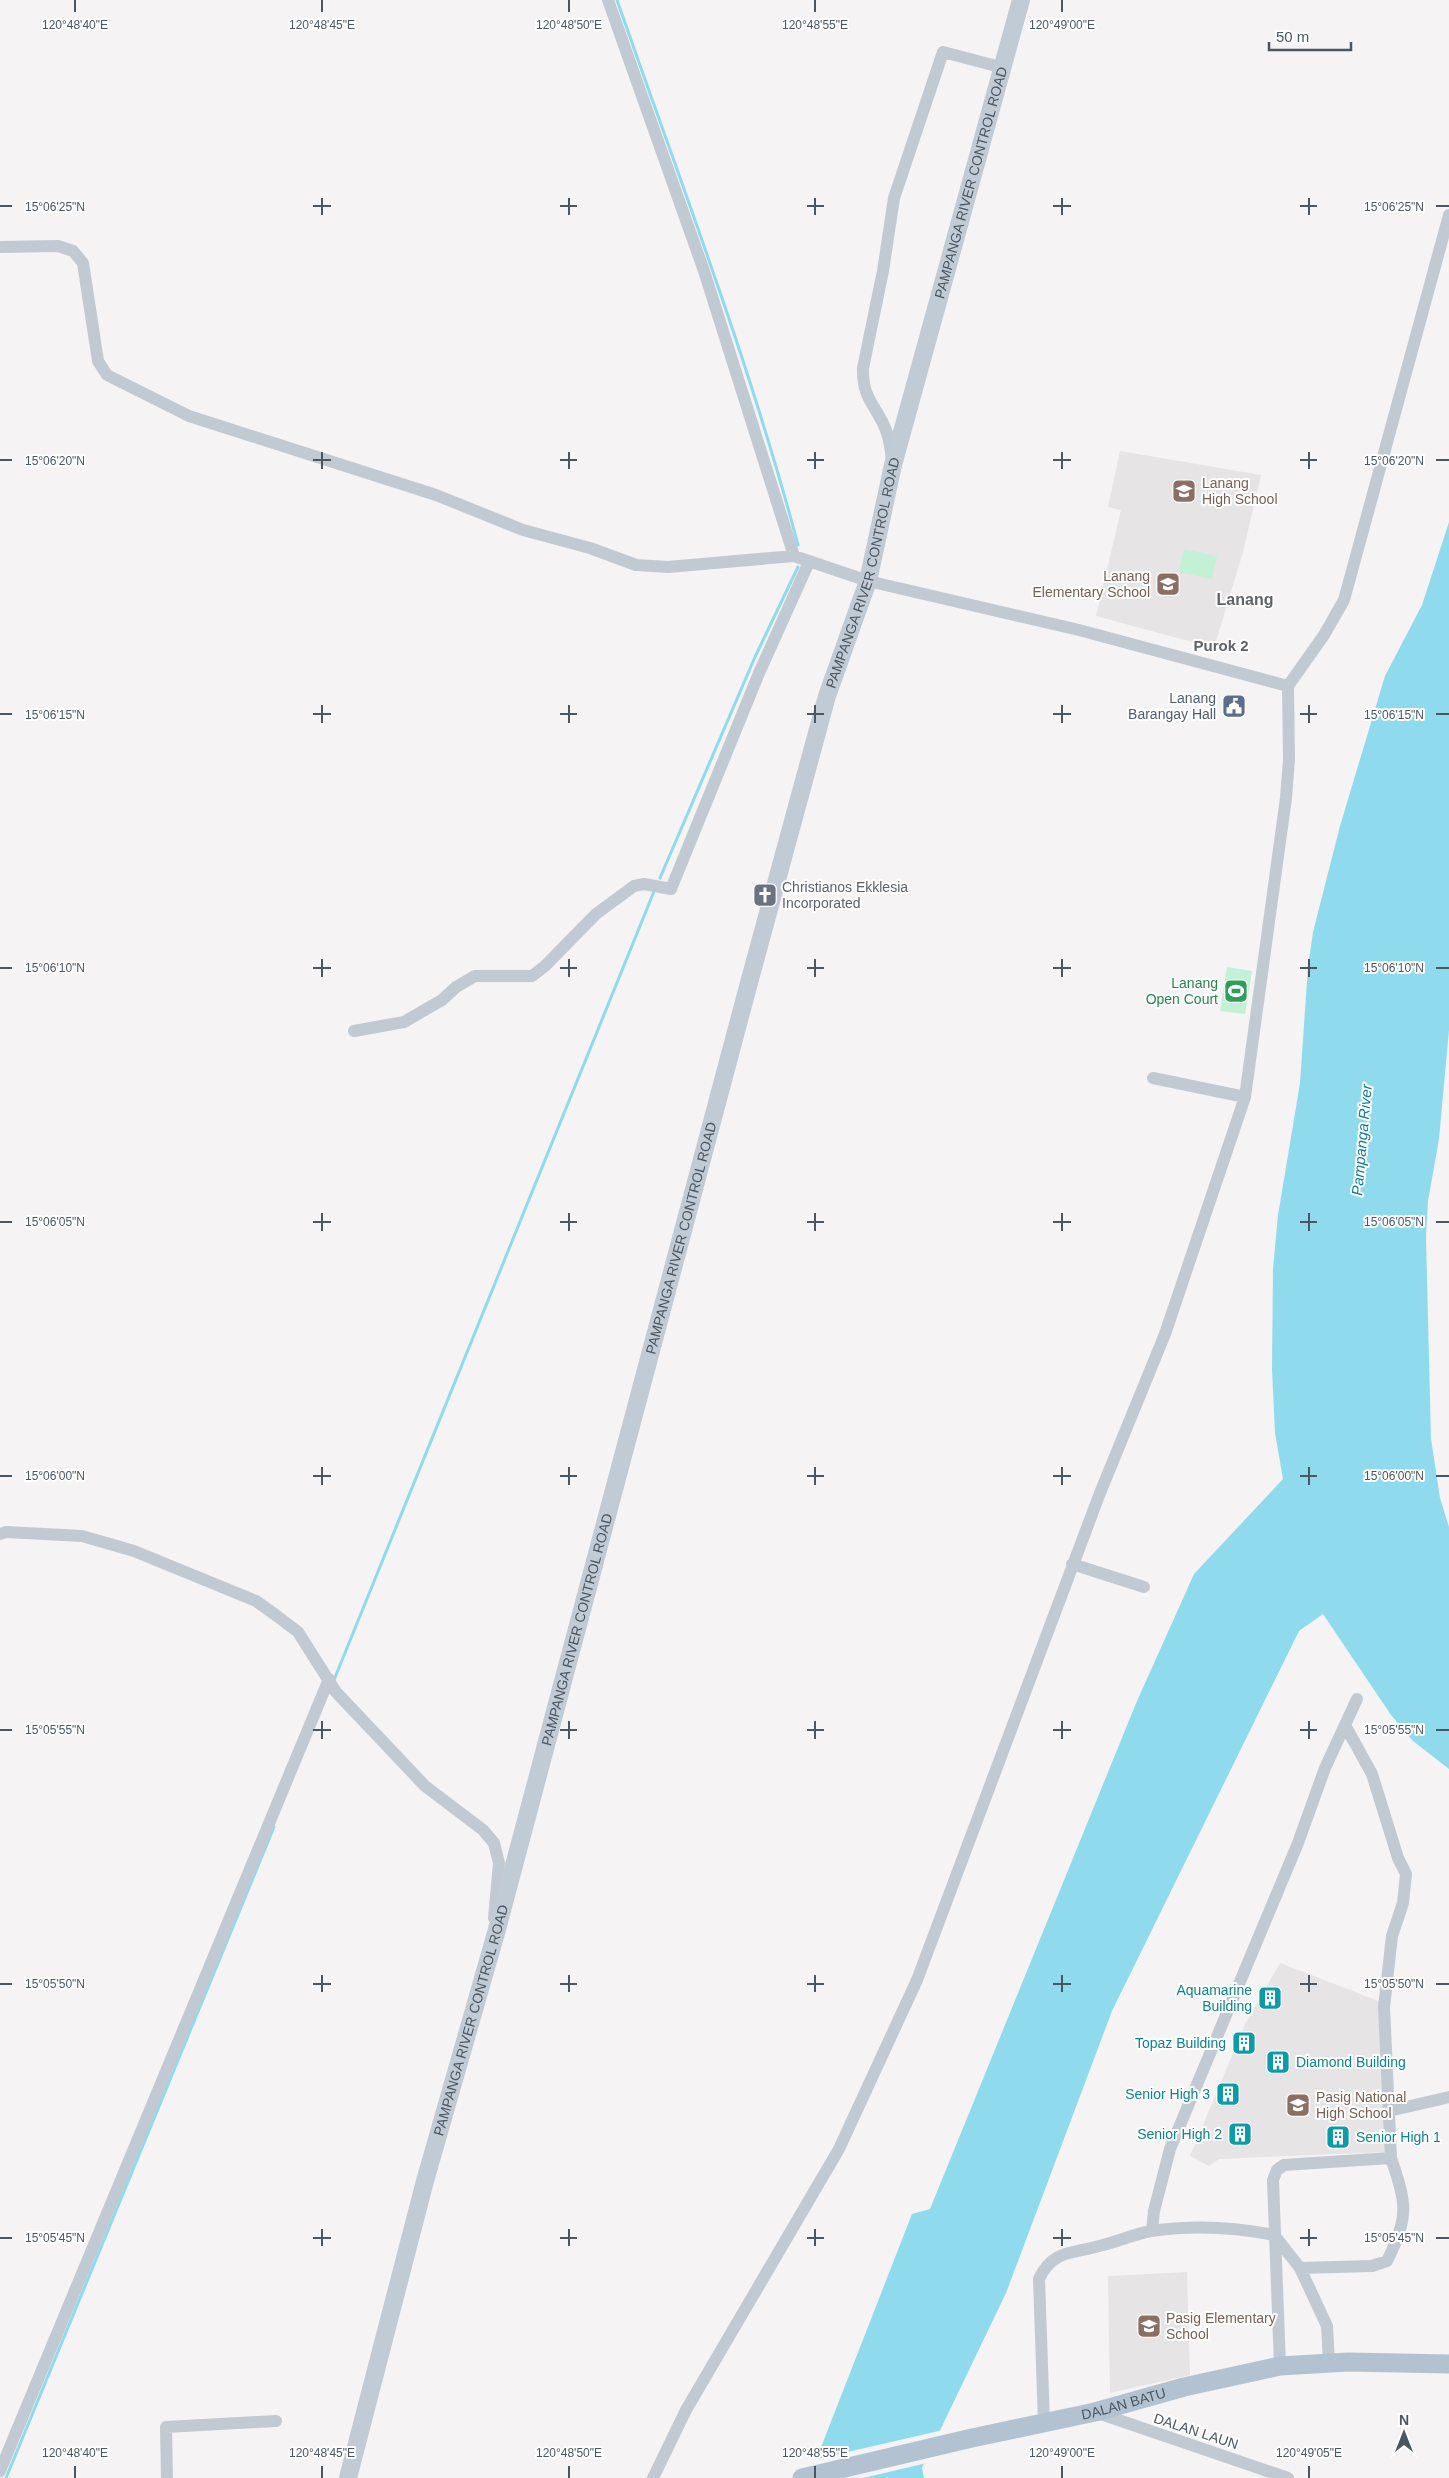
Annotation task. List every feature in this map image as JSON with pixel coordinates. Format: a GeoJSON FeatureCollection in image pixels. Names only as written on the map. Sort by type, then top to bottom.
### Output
{"type":"FeatureCollection","features":[{"type":"Feature","properties":{"kind":"main road","name":"PAMPANGA RIVER CONTROL ROAD"},"geometry":{"type":"LineString","coordinates":[[348,2478],[425,2181],[496,1933],[827,696],[868,581],[893,465],[1004,68],[1021,0]]}},
{"type":"Feature","properties":{"kind":"main road","name":"DALAN BATU"},"geometry":{"type":"LineString","coordinates":[[802,2478],[972,2438],[1095,2412],[1184,2387],[1280,2366],[1329,2363],[1426,2362],[1449,2364]]}},
{"type":"Feature","properties":{"kind":"street"},"geometry":{"type":"LineString","coordinates":[[608,0],[704,271],[794,556]]}},
{"type":"Feature","properties":{"kind":"street"},"geometry":{"type":"LineString","coordinates":[[893,465],[887,434],[869,402],[863,384],[863,368],[883,271],[894,198],[944,52],[1004,68]]}},
{"type":"Feature","properties":{"kind":"street"},"geometry":{"type":"LineString","coordinates":[[654,2478],[686,2410],[839,2149],[909,1998],[1072,1564],[1165,1334],[1245,1097],[1286,798],[1289,760],[1288,686],[1324,635],[1344,600],[1449,215]]}},
{"type":"Feature","properties":{"kind":"street"},"geometry":{"type":"LineString","coordinates":[[0,247],[58,246],[73,251],[83,263],[98,361],[107,375],[189,416],[426,492],[523,530],[590,548],[636,565],[668,567],[794,556],[868,581],[1079,630],[1288,686]]}},
{"type":"Feature","properties":{"kind":"street"},"geometry":{"type":"LineString","coordinates":[[354,1031],[404,1022],[442,1000],[456,987],[475,976],[532,976],[546,966],[596,914],[634,886],[644,884],[671,889],[759,673],[809,562]]}},
{"type":"Feature","properties":{"kind":"street"},"geometry":{"type":"LineString","coordinates":[[1153,1078],[1245,1097]]}},
{"type":"Feature","properties":{"kind":"street"},"geometry":{"type":"LineString","coordinates":[[0,1534],[6,1532],[82,1536],[134,1551],[256,1601],[298,1632],[332,1685],[425,1786],[483,1830],[494,1843],[499,1862],[494,1915],[496,1933]]}},
{"type":"Feature","properties":{"kind":"street"},"geometry":{"type":"LineString","coordinates":[[1072,1564],[1144,1587]]}},
{"type":"Feature","properties":{"kind":"street"},"geometry":{"type":"LineString","coordinates":[[0,2471],[332,1685]]}},
{"type":"Feature","properties":{"kind":"street"},"geometry":{"type":"LineString","coordinates":[[1152,2231],[1154,2211],[1170,2149],[1298,1843],[1325,1768],[1346,1727],[1357,1699]]}},
{"type":"Feature","properties":{"kind":"street"},"geometry":{"type":"LineString","coordinates":[[1300,2268],[1372,2266],[1387,2261],[1405,2213],[1399,2181],[1391,2158],[1384,2007],[1392,1936],[1403,1903],[1406,1874],[1398,1858],[1372,1774],[1346,1727]]}},
{"type":"Feature","properties":{"kind":"street"},"geometry":{"type":"LineString","coordinates":[[1389,2111],[1449,2097]]}},
{"type":"Feature","properties":{"kind":"street"},"geometry":{"type":"LineString","coordinates":[[1280,2366],[1273,2180],[1277,2170],[1284,2164],[1391,2158]]}},
{"type":"Feature","properties":{"kind":"street"},"geometry":{"type":"LineString","coordinates":[[1044,2423],[1039,2279],[1045,2266],[1059,2255],[1152,2231],[1204,2227],[1245,2229],[1274,2235],[1300,2268],[1327,2326],[1329,2363]]}},
{"type":"Feature","properties":{"kind":"street","name":"DALAN LAUN"},"geometry":{"type":"LineString","coordinates":[[1095,2412],[1288,2478]]}},
{"type":"Feature","properties":{"kind":"street"},"geometry":{"type":"LineString","coordinates":[[167,2478],[166,2427],[276,2421]]}},
{"type":"Feature","properties":{"kind":"shaded area"},"geometry":{"type":"Polygon","coordinates":[[[1120,451],[1261,475],[1243,552],[1214,648],[1096,616],[1121,510],[1108,507],[1120,451]]]}},
{"type":"Feature","properties":{"kind":"shaded area","name":"Pasig National High School"},"geometry":{"type":"Polygon","coordinates":[[[1280,1963],[1381,2002],[1386,2152],[1219,2159],[1209,2166],[1190,2156],[1246,2022],[1280,1963]]]}},
{"type":"Feature","properties":{"kind":"shaded area","name":"Pasig Elementary School"},"geometry":{"type":"Polygon","coordinates":[[[1187,2272],[1190,2375],[1110,2393],[1108,2276],[1187,2272]]]}},
{"type":"Feature","properties":{"kind":"green space"},"geometry":{"type":"Polygon","coordinates":[[[1184,549],[1217,556],[1212,579],[1179,572],[1184,549]]]}},
{"type":"Feature","properties":{"kind":"green space","name":"Lanang Open Court"},"geometry":{"type":"Polygon","coordinates":[[[1227,967],[1252,971],[1245,1014],[1220,1011],[1227,967]]]}},
{"type":"Feature","properties":{"kind":"water","name":"Pampanga River"},"geometry":{"type":"Polygon","coordinates":[[[1449,522],[1449,1030],[1439,1139],[1428,1201],[1426,1236],[1431,1439],[1440,1498],[1449,1527],[1449,1769],[1413,1741],[1391,1715],[1323,1614],[1299,1631],[1112,2011],[1006,2293],[922,2468],[924,2478],[809,2478],[912,2214],[930,2209],[1137,1701],[1194,1574],[1283,1479],[1275,1433],[1272,1369],[1273,1269],[1278,1215],[1300,1083],[1308,967],[1313,932],[1340,826],[1385,676],[1422,605],[1449,522]]]}},
{"type":"Feature","properties":{"kind":"pier"},"geometry":{"type":"Polygon","coordinates":[[[943,2430],[927,2463],[863,2478],[807,2478],[813,2460],[943,2430]]]}},
{"type":"Feature","properties":{"kind":"waterway"},"geometry":{"type":"LineString","coordinates":[[617,0],[736,339],[779,476],[798,545]]}},
{"type":"Feature","properties":{"kind":"waterway"},"geometry":{"type":"LineString","coordinates":[[660,878],[755,657],[798,567]]}},
{"type":"Feature","properties":{"kind":"waterway"},"geometry":{"type":"LineString","coordinates":[[334,1680],[655,889]]}},
{"type":"Feature","properties":{"kind":"waterway"},"geometry":{"type":"LineString","coordinates":[[6,2478],[274,1827]]}},
{"type":"Feature","properties":{"kind":"place","name":"Lanang High School"},"geometry":{"type":"Point","coordinates":[1184,491]}},
{"type":"Feature","properties":{"kind":"place","name":"Lanang Elementary School"},"geometry":{"type":"Point","coordinates":[1168,584]}},
{"type":"Feature","properties":{"kind":"place","name":"Lanang Barangay Hall"},"geometry":{"type":"Point","coordinates":[1234,706]}},
{"type":"Feature","properties":{"kind":"place","name":"Christianos Ekklesia Incorporated"},"geometry":{"type":"Point","coordinates":[765,895]}},
{"type":"Feature","properties":{"kind":"place","name":"Lanang Open Court"},"geometry":{"type":"Point","coordinates":[1236,991]}},
{"type":"Feature","properties":{"kind":"place","name":"Aquamarine Building"},"geometry":{"type":"Point","coordinates":[1270,1998]}},
{"type":"Feature","properties":{"kind":"place","name":"Topaz Building"},"geometry":{"type":"Point","coordinates":[1244,2043]}},
{"type":"Feature","properties":{"kind":"place","name":"Diamond Building"},"geometry":{"type":"Point","coordinates":[1278,2062]}},
{"type":"Feature","properties":{"kind":"place","name":"Senior High 3"},"geometry":{"type":"Point","coordinates":[1228,2094]}},
{"type":"Feature","properties":{"kind":"place","name":"Pasig National High School"},"geometry":{"type":"Point","coordinates":[1298,2105]}},
{"type":"Feature","properties":{"kind":"place","name":"Senior High 2"},"geometry":{"type":"Point","coordinates":[1240,2134]}},
{"type":"Feature","properties":{"kind":"place","name":"Senior High 1"},"geometry":{"type":"Point","coordinates":[1338,2137]}},
{"type":"Feature","properties":{"kind":"place","name":"Pasig Elementary School"},"geometry":{"type":"Point","coordinates":[1149,2326]}},
{"type":"Feature","properties":{"kind":"district","name":"Lanang"},"geometry":{"type":"Point","coordinates":[1245,599]}},
{"type":"Feature","properties":{"kind":"district","name":"Purok 2"},"geometry":{"type":"Point","coordinates":[1221,646]}}]}
